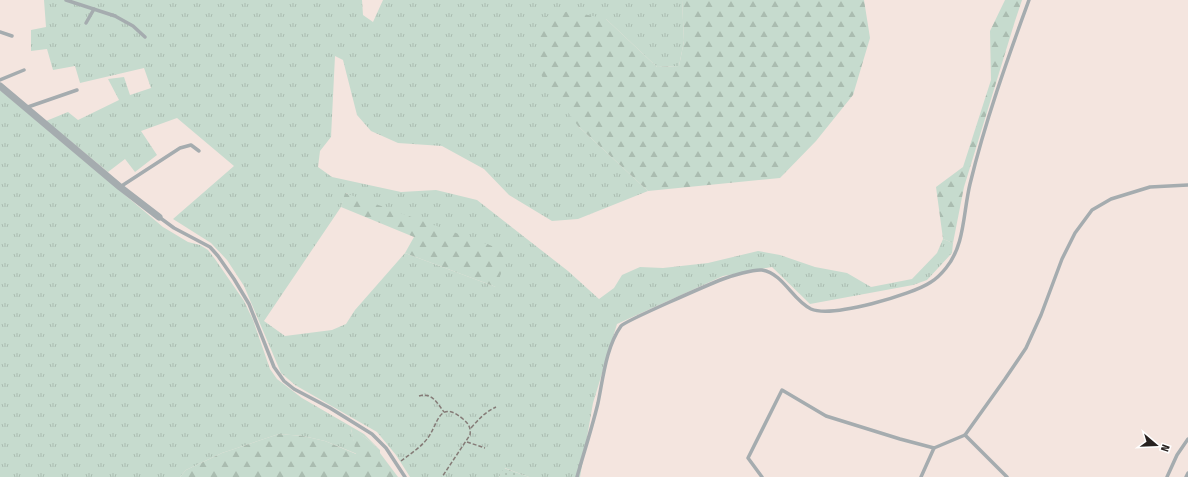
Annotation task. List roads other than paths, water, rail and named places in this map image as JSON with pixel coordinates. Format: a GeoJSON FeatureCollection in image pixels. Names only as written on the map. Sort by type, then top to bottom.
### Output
{"type":"FeatureCollection","features":[{"type":"Feature","properties":{"kind":"street"},"geometry":{"type":"LineString","coordinates":[[0,86],[120,187],[159,217]]}},
{"type":"Feature","properties":{"kind":"lane"},"geometry":{"type":"LineString","coordinates":[[66,0],[125,21],[145,37]]}},
{"type":"Feature","properties":{"kind":"lane"},"geometry":{"type":"LineString","coordinates":[[577,477],[597,406],[612,344],[622,324],[724,279],[759,269],[773,274],[802,303],[813,310],[829,312],[911,292],[932,282],[946,268],[956,253],[962,231],[970,185],[982,141],[1007,60],[1029,0]]}},
{"type":"Feature","properties":{"kind":"lane"},"geometry":{"type":"LineString","coordinates":[[86,23],[94,9]]}},
{"type":"Feature","properties":{"kind":"lane"},"geometry":{"type":"LineString","coordinates":[[0,32],[12,36]]}},
{"type":"Feature","properties":{"kind":"lane"},"geometry":{"type":"LineString","coordinates":[[0,80],[24,70]]}},
{"type":"Feature","properties":{"kind":"lane"},"geometry":{"type":"LineString","coordinates":[[25,108],[77,90]]}},
{"type":"Feature","properties":{"kind":"lane"},"geometry":{"type":"LineString","coordinates":[[120,187],[180,148],[191,145],[199,151]]}},
{"type":"Feature","properties":{"kind":"lane"},"geometry":{"type":"LineString","coordinates":[[762,477],[748,458],[782,390],[826,416],[934,448],[965,435],[1026,348],[1041,315],[1062,259],[1075,233],[1092,210],[1111,199],[1150,187],[1188,185]]}},
{"type":"Feature","properties":{"kind":"lane"},"geometry":{"type":"LineString","coordinates":[[159,217],[174,228],[210,247],[218,256],[249,304],[274,367],[284,381],[294,389],[330,408],[372,434],[386,448],[405,477]]}},
{"type":"Feature","properties":{"kind":"lane"},"geometry":{"type":"LineString","coordinates":[[965,435],[1007,477]]}},
{"type":"Feature","properties":{"kind":"lane"},"geometry":{"type":"LineString","coordinates":[[1167,477],[1188,439]]}},
{"type":"Feature","properties":{"kind":"lane"},"geometry":{"type":"LineString","coordinates":[[921,477],[934,448]]}},
{"type":"Feature","properties":{"kind":"lane"},"geometry":{"type":"LineString","coordinates":[[1186,477],[1188,473]]}}]}
